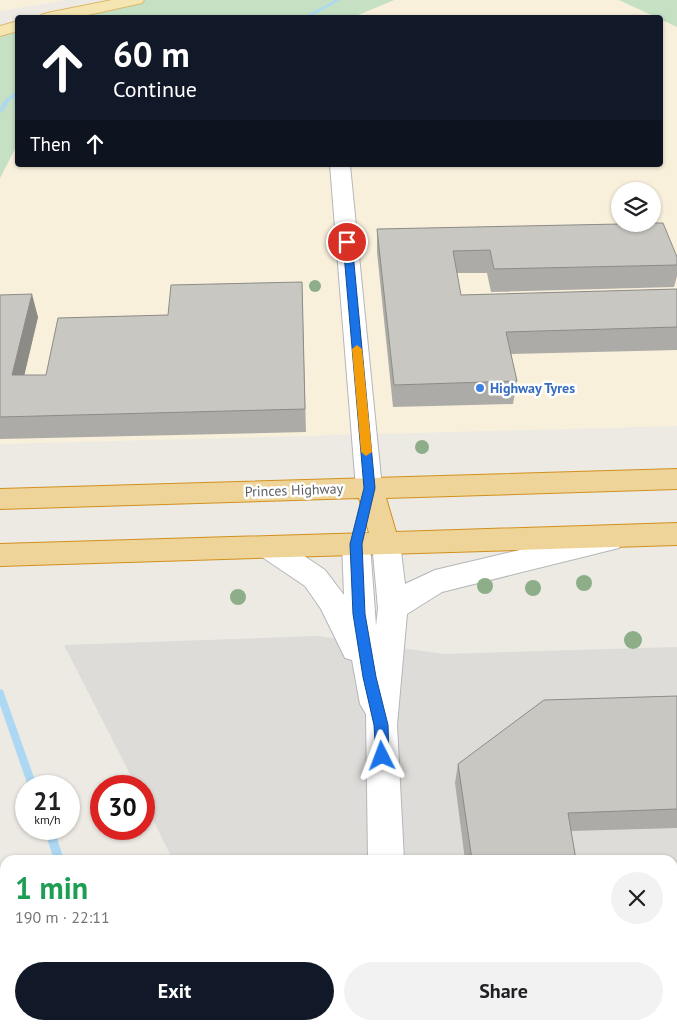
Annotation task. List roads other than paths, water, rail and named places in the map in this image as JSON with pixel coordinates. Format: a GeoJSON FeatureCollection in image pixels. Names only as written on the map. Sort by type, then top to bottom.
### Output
{"type":"FeatureCollection","features":[{"type":"Feature","properties":{"kind":"highway","name":"Princes Highway"},"geometry":{"type":"LineString","coordinates":[[0,499],[677,478]]}},
{"type":"Feature","properties":{"kind":"highway"},"geometry":{"type":"LineString","coordinates":[[369,488],[386,543]]}},
{"type":"Feature","properties":{"kind":"highway"},"geometry":{"type":"LineString","coordinates":[[356,544],[369,488]]}},
{"type":"Feature","properties":{"kind":"highway"},"geometry":{"type":"LineString","coordinates":[[2,555],[677,534]]}},
{"type":"Feature","properties":{"kind":"main road"},"geometry":{"type":"LineString","coordinates":[[62,15],[136,0]]}},
{"type":"Feature","properties":{"kind":"main road"},"geometry":{"type":"LineString","coordinates":[[0,31],[15,27]]}},
{"type":"Feature","properties":{"kind":"street"},"geometry":{"type":"LineString","coordinates":[[340,167],[369,488]]}},
{"type":"Feature","properties":{"kind":"street"},"geometry":{"type":"LineString","coordinates":[[393,608],[419,590],[435,582],[625,536]]}},
{"type":"Feature","properties":{"kind":"street"},"geometry":{"type":"LineString","coordinates":[[386,543],[393,608],[381,725],[386,855]]}},
{"type":"Feature","properties":{"kind":"street"},"geometry":{"type":"LineString","coordinates":[[356,544],[359,614],[381,725]]}},
{"type":"Feature","properties":{"kind":"street"},"geometry":{"type":"LineString","coordinates":[[269,547],[316,578],[332,601],[370,677]]}},
{"type":"Feature","properties":{"kind":"waterway"},"geometry":{"type":"LineString","coordinates":[[310,15],[338,0]]}},
{"type":"Feature","properties":{"kind":"waterway"},"geometry":{"type":"LineString","coordinates":[[0,111],[8,99],[15,95]]}},
{"type":"Feature","properties":{"kind":"waterway"},"geometry":{"type":"LineString","coordinates":[[0,693],[29,775]]}},
{"type":"Feature","properties":{"kind":"waterway"},"geometry":{"type":"LineString","coordinates":[[53,840],[57,855]]}},
{"type":"Feature","properties":{"kind":"place","name":"Highway Tyres"},"geometry":{"type":"Point","coordinates":[480,388]}}]}
